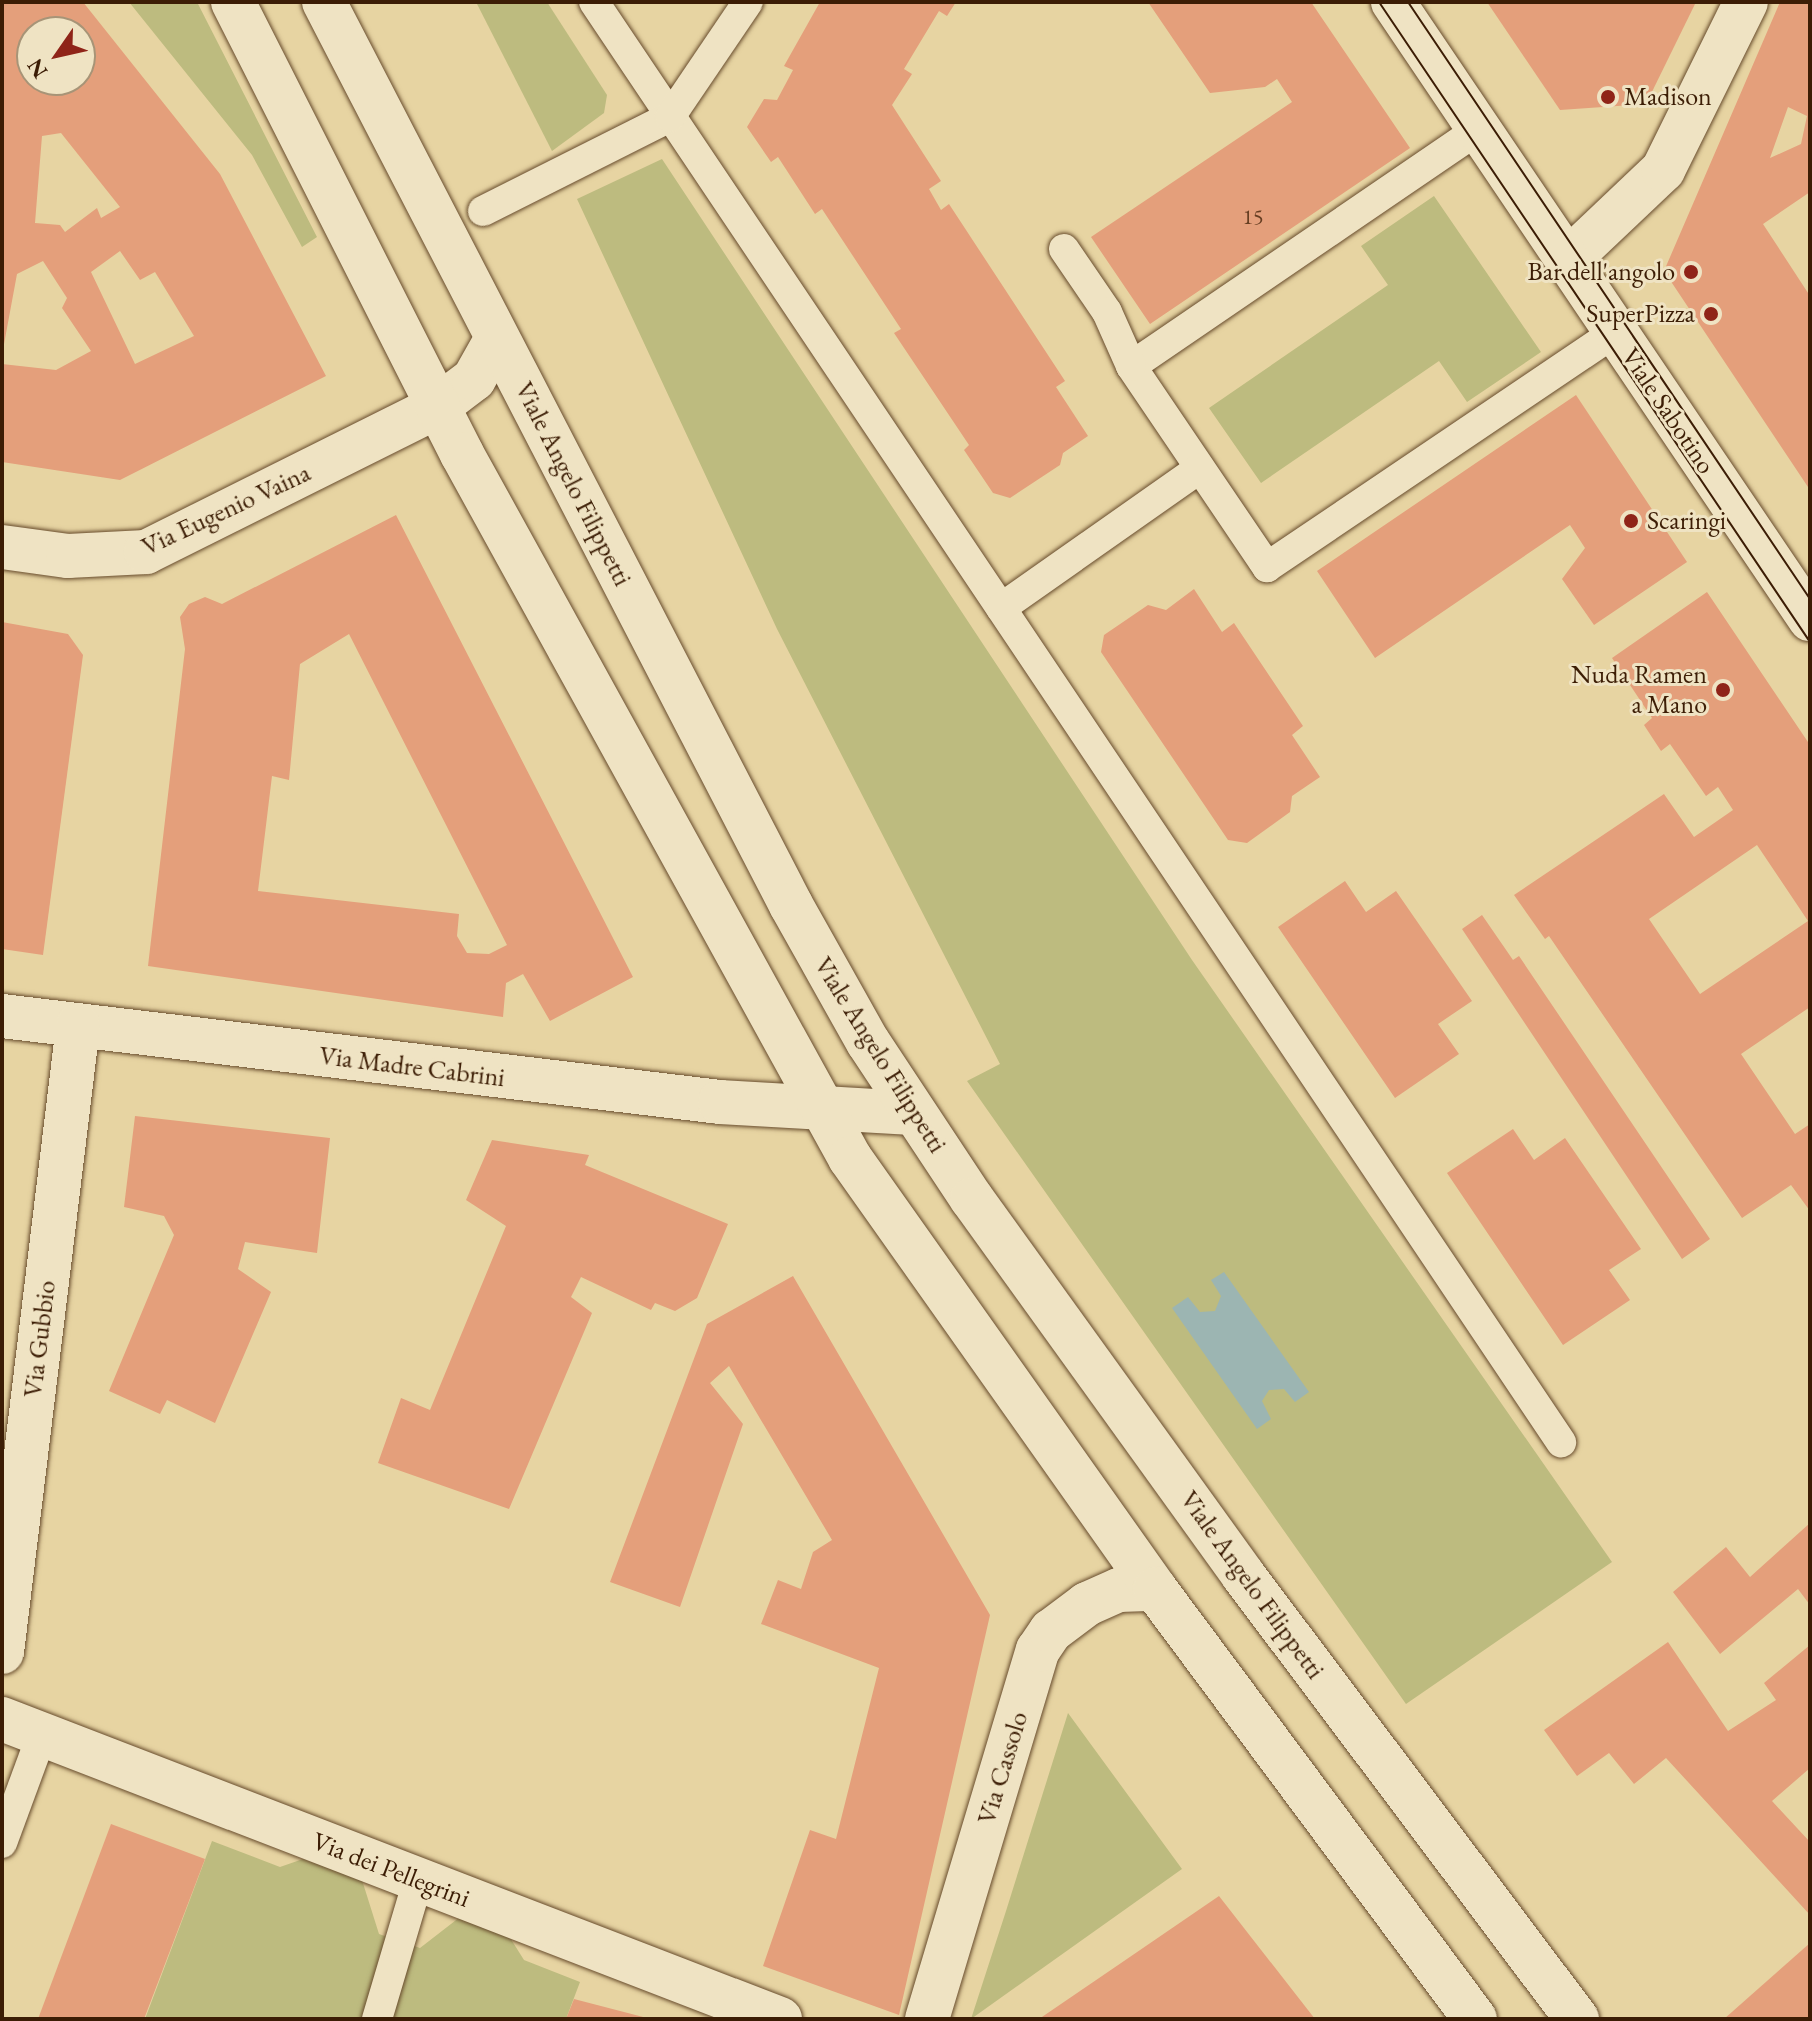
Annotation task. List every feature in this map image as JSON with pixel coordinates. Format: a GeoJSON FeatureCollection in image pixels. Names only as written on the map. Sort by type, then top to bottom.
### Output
{"type":"FeatureCollection","features":[{"type":"Feature","properties":{"kind":"main road"},"geometry":{"type":"LineString","coordinates":[[233,2],[437,407],[822,1111],[891,1223],[1155,1589],[1475,2019]]}},
{"type":"Feature","properties":{"kind":"main road","name":"Viale Angelo Filippetti"},"geometry":{"type":"LineString","coordinates":[[324,2],[804,931],[913,1113],[1243,1575],[1577,2019]]}},
{"type":"Feature","properties":{"kind":"main road","name":"Viale Sabotino"},"geometry":{"type":"LineString","coordinates":[[1393,2],[1810,619]]}},
{"type":"Feature","properties":{"kind":"main road"},"geometry":{"type":"LineString","coordinates":[[1568,260],[1663,170],[1746,2]]}},
{"type":"Feature","properties":{"kind":"main road","name":"Via Eugenio Vaina"},"geometry":{"type":"LineString","coordinates":[[2,547],[112,558],[146,552],[437,407],[474,379],[497,338]]}},
{"type":"Feature","properties":{"kind":"main road","name":"Via Madre Cabrini"},"geometry":{"type":"LineString","coordinates":[[2,1016],[822,1111],[913,1113]]}},
{"type":"Feature","properties":{"kind":"main road","name":"Via Gubbio"},"geometry":{"type":"LineString","coordinates":[[2,1652],[78,1026]]}},
{"type":"Feature","properties":{"kind":"main road","name":"Via Cassolo"},"geometry":{"type":"LineString","coordinates":[[927,2019],[1038,1650],[1051,1631],[1087,1604],[1119,1590],[1155,1589]]}},
{"type":"Feature","properties":{"kind":"main road","name":"Via dei Pellegrini"},"geometry":{"type":"LineString","coordinates":[[22,1727],[780,2019]]}},
{"type":"Feature","properties":{"kind":"lane"},"geometry":{"type":"LineString","coordinates":[[594,2],[1561,1442]]}},
{"type":"Feature","properties":{"kind":"lane"},"geometry":{"type":"LineString","coordinates":[[483,211],[670,117],[748,2]]}},
{"type":"Feature","properties":{"kind":"lane"},"geometry":{"type":"LineString","coordinates":[[1131,366],[1479,129]]}},
{"type":"Feature","properties":{"kind":"lane"},"geometry":{"type":"LineString","coordinates":[[1064,249],[1107,312],[1131,366],[1267,567],[1615,332]]}},
{"type":"Feature","properties":{"kind":"lane"},"geometry":{"type":"LineString","coordinates":[[1001,608],[1200,468]]}},
{"type":"Feature","properties":{"kind":"lane"},"geometry":{"type":"LineString","coordinates":[[2,1843],[22,1727]]}},
{"type":"Feature","properties":{"kind":"lane"},"geometry":{"type":"LineString","coordinates":[[377,2019],[418,1881]]}},
{"type":"Feature","properties":{"kind":"shaded area"},"geometry":{"type":"Polygon","coordinates":[[[129,2],[197,2],[317,237],[302,247],[252,155],[129,2]]]}},
{"type":"Feature","properties":{"kind":"shaded area"},"geometry":{"type":"Polygon","coordinates":[[[476,2],[547,2],[607,95],[604,113],[552,151],[476,2]]]}},
{"type":"Feature","properties":{"kind":"shaded area"},"geometry":{"type":"Polygon","coordinates":[[[662,159],[1192,960],[1612,1562],[1406,1704],[967,1081],[1000,1064],[777,629],[577,199],[662,159]]]}},
{"type":"Feature","properties":{"kind":"shaded area"},"geometry":{"type":"Polygon","coordinates":[[[1434,196],[1541,352],[1467,402],[1439,361],[1261,483],[1209,408],[1388,285],[1361,246],[1434,196]]]}},
{"type":"Feature","properties":{"kind":"shaded area"},"geometry":{"type":"Polygon","coordinates":[[[1068,1713],[1182,1869],[971,2019],[1006,1911],[1068,1713]]]}},
{"type":"Feature","properties":{"kind":"shaded area"},"geometry":{"type":"Polygon","coordinates":[[[212,1841],[280,1867],[303,1859],[362,1880],[379,1934],[420,1948],[460,1917],[507,1933],[524,1960],[580,1982],[566,2019],[145,2019],[212,1841]]]}},
{"type":"Feature","properties":{"kind":"water"},"geometry":{"type":"Polygon","coordinates":[[[1224,1272],[1309,1392],[1295,1402],[1284,1389],[1269,1390],[1262,1401],[1271,1419],[1257,1429],[1172,1308],[1188,1297],[1200,1312],[1215,1311],[1221,1296],[1211,1280],[1224,1272]]]}},
{"type":"Feature","properties":{"kind":"building"},"geometry":{"type":"Polygon","coordinates":[[[2,2],[83,2],[94,16],[16,16],[16,96],[96,96],[96,18],[220,174],[326,376],[120,480],[2,462],[2,364],[56,370],[91,351],[62,308],[67,298],[43,261],[17,274],[2,355],[2,2]],[[61,133],[42,136],[35,223],[60,225],[65,232],[97,208],[101,218],[120,207],[61,133]],[[120,251],[91,272],[135,364],[194,336],[155,272],[140,280],[120,251]]]}},
{"type":"Feature","properties":{"kind":"building"},"geometry":{"type":"Polygon","coordinates":[[[820,2],[956,2],[947,16],[939,11],[904,69],[912,74],[892,105],[941,181],[929,189],[941,210],[949,204],[1065,381],[1056,387],[1088,436],[1063,453],[1060,465],[1010,498],[993,493],[964,450],[969,445],[894,333],[901,329],[822,209],[815,214],[778,157],[771,162],[747,127],[764,99],[777,100],[793,70],[784,66],[820,2]]]}},
{"type":"Feature","properties":{"kind":"building"},"geometry":{"type":"Polygon","coordinates":[[[1148,2],[1311,2],[1410,148],[1150,324],[1091,237],[1292,102],[1277,79],[1265,87],[1210,93],[1148,2]]]}},
{"type":"Feature","properties":{"kind":"building"},"geometry":{"type":"Polygon","coordinates":[[[1487,2],[1696,2],[1646,104],[1560,110],[1487,2]]]}},
{"type":"Feature","properties":{"kind":"building"},"geometry":{"type":"Polygon","coordinates":[[[1780,2],[1810,2],[1810,192],[1763,224],[1810,296],[1810,490],[1664,271],[1780,2]],[[1788,107],[1770,158],[1801,144],[1807,116],[1788,107]]]}},
{"type":"Feature","properties":{"kind":"building"},"geometry":{"type":"Polygon","coordinates":[[[1576,395],[1687,562],[1594,625],[1562,579],[1585,548],[1570,525],[1375,658],[1317,571],[1576,395]]]}},
{"type":"Feature","properties":{"kind":"building"},"geometry":{"type":"Polygon","coordinates":[[[396,515],[633,977],[550,1021],[523,974],[506,983],[503,1017],[148,966],[185,649],[180,617],[189,604],[205,597],[222,604],[396,515]],[[349,634],[300,664],[289,780],[272,776],[258,891],[459,914],[457,936],[467,953],[489,954],[507,945],[349,634]]]}},
{"type":"Feature","properties":{"kind":"building"},"geometry":{"type":"Polygon","coordinates":[[[1194,589],[1222,632],[1234,623],[1303,726],[1292,735],[1320,777],[1292,796],[1290,812],[1247,843],[1228,840],[1101,652],[1104,635],[1148,605],[1166,610],[1194,589]]]}},
{"type":"Feature","properties":{"kind":"building"},"geometry":{"type":"Polygon","coordinates":[[[1707,592],[1810,745],[1810,1007],[1741,1054],[1795,1134],[1810,1124],[1810,1211],[1791,1185],[1742,1218],[1549,936],[1545,939],[1514,895],[1664,794],[1694,837],[1733,810],[1718,787],[1706,796],[1670,744],[1661,751],[1644,725],[1652,718],[1612,658],[1707,592]],[[1757,845],[1649,919],[1700,994],[1808,921],[1757,845]]]}},
{"type":"Feature","properties":{"kind":"building"},"geometry":{"type":"Polygon","coordinates":[[[2,622],[68,634],[83,655],[43,955],[2,949],[2,622]]]}},
{"type":"Feature","properties":{"kind":"building"},"geometry":{"type":"Polygon","coordinates":[[[1345,881],[1366,912],[1396,891],[1472,1001],[1438,1024],[1459,1054],[1395,1098],[1278,927],[1345,881]]]}},
{"type":"Feature","properties":{"kind":"building"},"geometry":{"type":"Polygon","coordinates":[[[1482,915],[1513,960],[1519,956],[1710,1239],[1682,1259],[1462,929],[1482,915]]]}},
{"type":"Feature","properties":{"kind":"building"},"geometry":{"type":"Polygon","coordinates":[[[135,1116],[330,1138],[317,1253],[245,1242],[238,1269],[271,1292],[215,1423],[167,1400],[160,1414],[109,1391],[174,1235],[164,1216],[124,1207],[135,1116]]]}},
{"type":"Feature","properties":{"kind":"building"},"geometry":{"type":"Polygon","coordinates":[[[1513,1129],[1534,1160],[1565,1138],[1641,1249],[1609,1270],[1630,1300],[1563,1345],[1447,1173],[1513,1129]]]}},
{"type":"Feature","properties":{"kind":"building"},"geometry":{"type":"Polygon","coordinates":[[[492,1140],[589,1155],[585,1165],[728,1224],[697,1298],[675,1311],[655,1303],[651,1310],[581,1277],[571,1297],[592,1313],[509,1509],[378,1463],[401,1398],[430,1410],[506,1226],[466,1200],[492,1140]]]}},
{"type":"Feature","properties":{"kind":"building"},"geometry":{"type":"Polygon","coordinates":[[[793,1276],[990,1615],[899,2015],[763,1966],[810,1830],[836,1839],[879,1668],[761,1624],[778,1580],[801,1589],[813,1552],[832,1540],[729,1366],[710,1383],[743,1424],[680,1607],[610,1582],[707,1324],[793,1276]]]}},
{"type":"Feature","properties":{"kind":"building"},"geometry":{"type":"Polygon","coordinates":[[[1810,1523],[1810,1605],[1798,1589],[1720,1654],[1673,1592],[1726,1547],[1750,1577],[1810,1523]]]}},
{"type":"Feature","properties":{"kind":"building"},"geometry":{"type":"Polygon","coordinates":[[[1668,1642],[1728,1731],[1776,1700],[1764,1683],[1810,1645],[1810,1768],[1772,1801],[1810,1842],[1810,1915],[1666,1758],[1634,1784],[1609,1753],[1577,1776],[1544,1730],[1668,1642]]]}},
{"type":"Feature","properties":{"kind":"building"},"geometry":{"type":"Polygon","coordinates":[[[111,1824],[205,1859],[144,2019],[38,2019],[111,1824]]]}},
{"type":"Feature","properties":{"kind":"building"},"geometry":{"type":"Polygon","coordinates":[[[1219,1896],[1315,2019],[1039,2019],[1124,1961],[1219,1896]]]}},
{"type":"Feature","properties":{"kind":"building"},"geometry":{"type":"Polygon","coordinates":[[[1810,1943],[1810,2019],[1724,2019],[1810,1943]]]}},
{"type":"Feature","properties":{"kind":"building"},"geometry":{"type":"Polygon","coordinates":[[[574,1999],[647,2018],[566,2019],[574,1999]]]}},
{"type":"Feature","properties":{"kind":"tram line"},"geometry":{"type":"LineString","coordinates":[[1379,2],[1810,642]]}},
{"type":"Feature","properties":{"kind":"tram line"},"geometry":{"type":"LineString","coordinates":[[1408,2],[1810,599]]}},
{"type":"Feature","properties":{"kind":"place","name":"Madison"},"geometry":{"type":"Point","coordinates":[1608,97]}},
{"type":"Feature","properties":{"kind":"place","name":"Bar dell'angolo"},"geometry":{"type":"Point","coordinates":[1691,272]}},
{"type":"Feature","properties":{"kind":"place","name":"SuperPizza"},"geometry":{"type":"Point","coordinates":[1711,314]}},
{"type":"Feature","properties":{"kind":"place","name":"Scaringi"},"geometry":{"type":"Point","coordinates":[1631,521]}},
{"type":"Feature","properties":{"kind":"place","name":"Nuda Ramen a Mano"},"geometry":{"type":"Point","coordinates":[1723,690]}}]}
